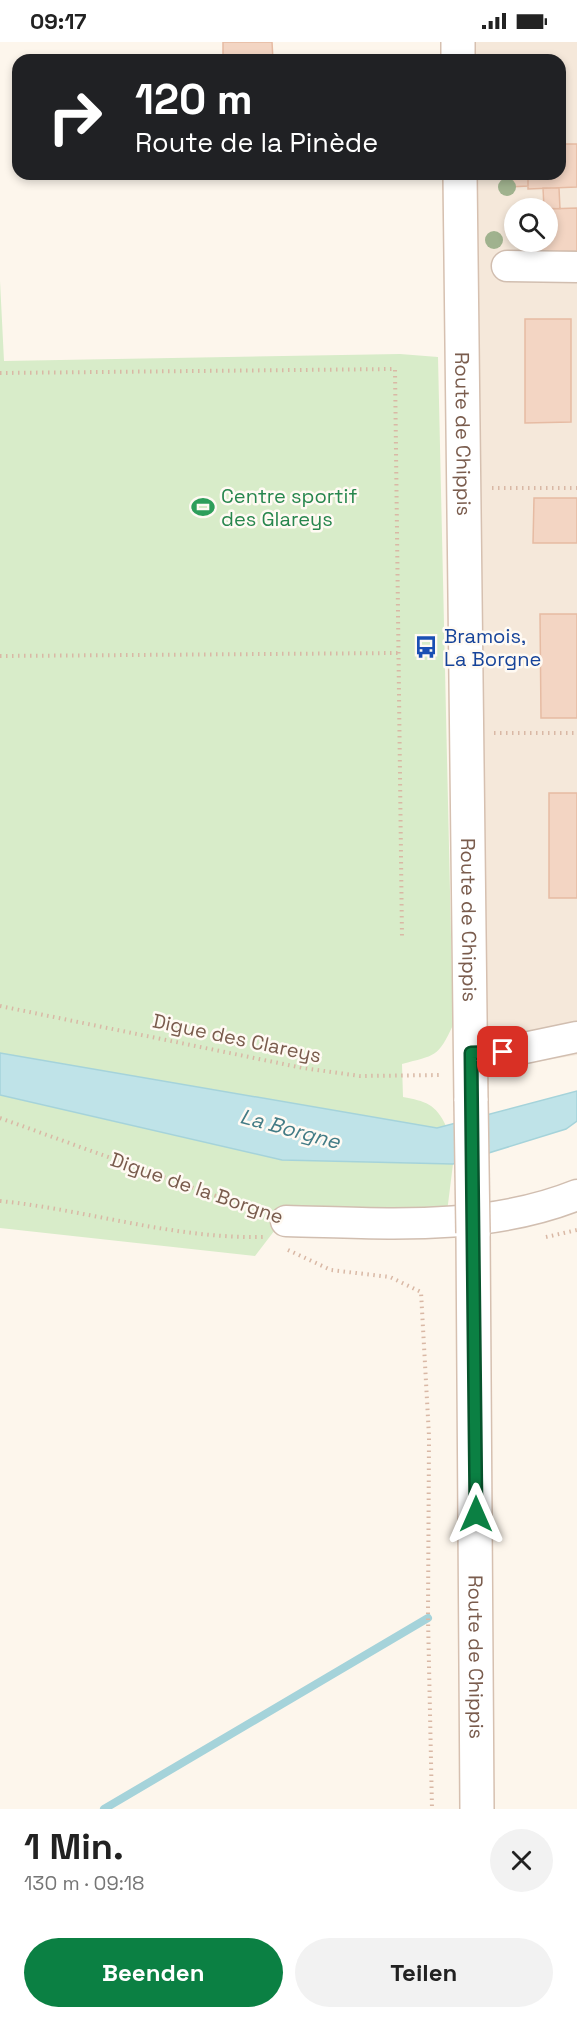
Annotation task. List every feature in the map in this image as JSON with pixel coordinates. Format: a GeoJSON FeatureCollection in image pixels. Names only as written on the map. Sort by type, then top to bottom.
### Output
{"type":"FeatureCollection","features":[{"type":"Feature","properties":{"kind":"street","name":"Route de Chippis"},"geometry":{"type":"LineString","coordinates":[[460,180],[474,1233],[477,1809]]}},
{"type":"Feature","properties":{"kind":"street"},"geometry":{"type":"LineString","coordinates":[[507,266],[577,267]]}},
{"type":"Feature","properties":{"kind":"street"},"geometry":{"type":"LineString","coordinates":[[471,1076],[515,1050],[577,1037]]}},
{"type":"Feature","properties":{"kind":"street","name":"Digue de la Borgne"},"geometry":{"type":"LineString","coordinates":[[286,1221],[450,1222],[527,1212],[577,1195]]}},
{"type":"Feature","properties":{"kind":"path"},"geometry":{"type":"LineString","coordinates":[[0,373],[395,369],[402,938]]}},
{"type":"Feature","properties":{"kind":"path"},"geometry":{"type":"LineString","coordinates":[[482,488],[577,488]]}},
{"type":"Feature","properties":{"kind":"path"},"geometry":{"type":"LineString","coordinates":[[0,656],[399,653]]}},
{"type":"Feature","properties":{"kind":"path"},"geometry":{"type":"LineString","coordinates":[[483,733],[577,732]]}},
{"type":"Feature","properties":{"kind":"path","name":"Digue des Clareys"},"geometry":{"type":"LineString","coordinates":[[0,1006],[303,1068],[360,1076],[471,1076]]}},
{"type":"Feature","properties":{"kind":"path","name":"Digue de la Borgne"},"geometry":{"type":"LineString","coordinates":[[0,1118],[286,1221]]}},
{"type":"Feature","properties":{"kind":"path"},"geometry":{"type":"LineString","coordinates":[[0,1201],[62,1209],[182,1234],[265,1237],[286,1221]]}},
{"type":"Feature","properties":{"kind":"path"},"geometry":{"type":"LineString","coordinates":[[286,1221],[286,1249],[301,1258],[331,1270],[390,1277],[421,1292],[429,1436],[428,1618],[432,1809]]}},
{"type":"Feature","properties":{"kind":"shaded area"},"geometry":{"type":"Polygon","coordinates":[[[440,42],[577,42],[577,1055],[471,1073],[455,913],[442,180],[566,180],[566,54],[440,54],[440,42]]]}},
{"type":"Feature","properties":{"kind":"green space","name":"Centre sportif des Glareys"},"geometry":{"type":"Polygon","coordinates":[[[0,281],[4,361],[400,354],[438,357],[453,1025],[443,1044],[434,1054],[402,1064],[403,1097],[418,1100],[434,1108],[446,1126],[437,1128],[0,1053],[0,281]]]}},
{"type":"Feature","properties":{"kind":"green space"},"geometry":{"type":"Polygon","coordinates":[[[0,1095],[282,1160],[453,1164],[447,1212],[291,1209],[255,1256],[0,1228],[0,1095]]]}},
{"type":"Feature","properties":{"kind":"water","name":"La Borgne"},"geometry":{"type":"Polygon","coordinates":[[[0,1053],[437,1128],[577,1091],[577,1121],[566,1129],[453,1164],[282,1160],[0,1095],[0,1053]]]}},
{"type":"Feature","properties":{"kind":"building"},"geometry":{"type":"Polygon","coordinates":[[[223,42],[272,42],[273,54],[223,54],[223,42]]]}},
{"type":"Feature","properties":{"kind":"building"},"geometry":{"type":"Polygon","coordinates":[[[566,144],[577,144],[577,187],[528,189],[528,180],[566,180],[566,144]]]}},
{"type":"Feature","properties":{"kind":"building"},"geometry":{"type":"Polygon","coordinates":[[[509,180],[528,180],[528,186],[509,187],[509,180]]]}},
{"type":"Feature","properties":{"kind":"building"},"geometry":{"type":"Polygon","coordinates":[[[543,188],[559,188],[560,209],[558,209],[558,198],[544,198],[543,188]]]}},
{"type":"Feature","properties":{"kind":"building"},"geometry":{"type":"Polygon","coordinates":[[[577,208],[577,251],[558,251],[558,209],[577,208]]]}},
{"type":"Feature","properties":{"kind":"building"},"geometry":{"type":"Polygon","coordinates":[[[525,319],[571,319],[571,422],[525,423],[525,319]]]}},
{"type":"Feature","properties":{"kind":"building"},"geometry":{"type":"Polygon","coordinates":[[[534,498],[577,498],[577,543],[533,543],[534,498]]]}},
{"type":"Feature","properties":{"kind":"building"},"geometry":{"type":"Polygon","coordinates":[[[540,614],[577,614],[577,718],[541,718],[540,614]]]}},
{"type":"Feature","properties":{"kind":"building"},"geometry":{"type":"Polygon","coordinates":[[[549,793],[577,793],[577,898],[549,898],[549,793]]]}},
{"type":"Feature","properties":{"kind":"waterway"},"geometry":{"type":"LineString","coordinates":[[104,1809],[428,1618]]}},
{"type":"Feature","properties":{"kind":"place","name":"Centre sportif des Glareys"},"geometry":{"type":"Point","coordinates":[203,507]}},
{"type":"Feature","properties":{"kind":"place","name":"Bramois, La Borgne"},"geometry":{"type":"Point","coordinates":[426,647]}},
{"type":"Feature","properties":{"kind":"route"},"geometry":{"type":"LineString","coordinates":[[476,1514],[471,1053],[503,1052]]}}]}
